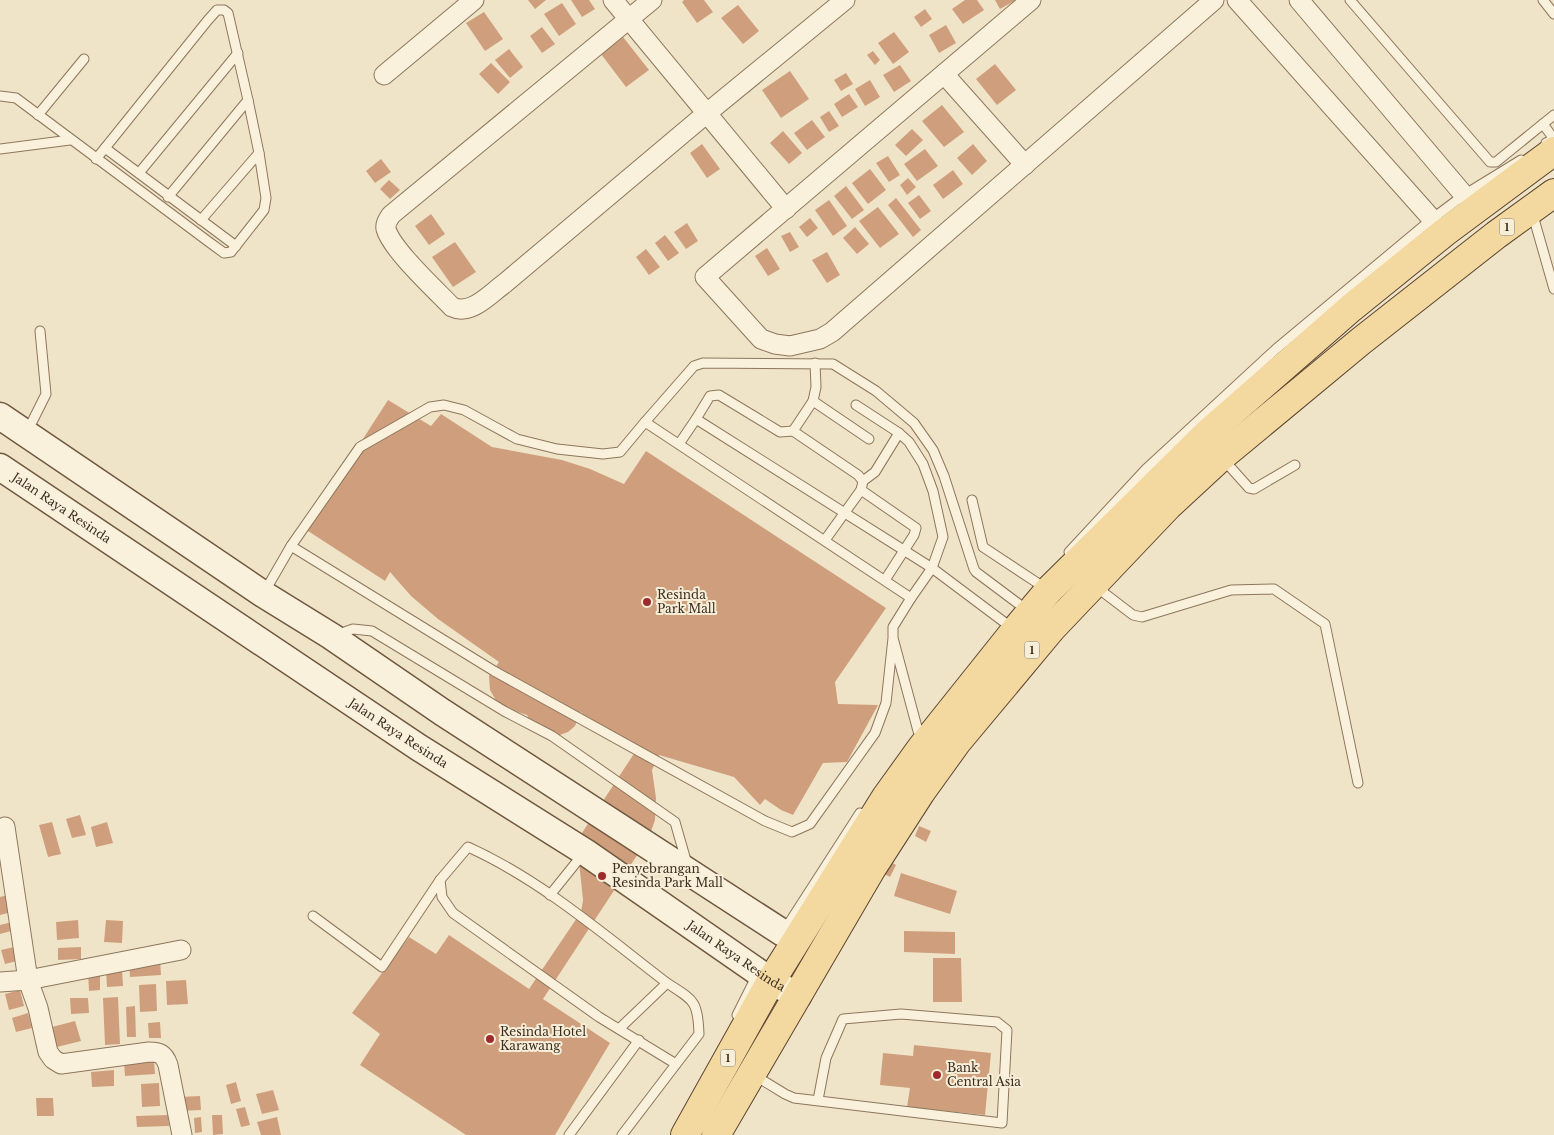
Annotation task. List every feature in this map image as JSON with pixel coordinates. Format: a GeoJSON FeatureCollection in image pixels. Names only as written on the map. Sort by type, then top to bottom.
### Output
{"type":"FeatureCollection","features":[{"type":"Feature","properties":{"kind":"main road","name":"1"},"geometry":{"type":"LineString","coordinates":[[685,1135],[765,977],[886,797],[922,747],[1049,590],[1209,432],[1344,314],[1445,232],[1540,151]]}},
{"type":"Feature","properties":{"kind":"main road","name":"1"},"geometry":{"type":"LineString","coordinates":[[716,1135],[872,868],[921,792],[957,742],[1034,648],[1168,506],[1221,457],[1361,341],[1554,193]]}},
{"type":"Feature","properties":{"kind":"street"},"geometry":{"type":"LineString","coordinates":[[384,75],[474,0]]}},
{"type":"Feature","properties":{"kind":"street"},"geometry":{"type":"LineString","coordinates":[[613,0],[786,209]]}},
{"type":"Feature","properties":{"kind":"street"},"geometry":{"type":"LineString","coordinates":[[652,0],[391,215],[386,224],[387,230],[395,244],[411,264],[452,307],[464,310],[474,306],[505,283],[845,0]]}},
{"type":"Feature","properties":{"kind":"street"},"geometry":{"type":"LineString","coordinates":[[1031,0],[705,278],[761,339],[775,344],[790,346],[820,339],[832,332],[1214,0]]}},
{"type":"Feature","properties":{"kind":"street"},"geometry":{"type":"LineString","coordinates":[[1238,0],[1432,218]]}},
{"type":"Feature","properties":{"kind":"street"},"geometry":{"type":"LineString","coordinates":[[1299,0],[1464,195]]}},
{"type":"Feature","properties":{"kind":"street"},"geometry":{"type":"LineString","coordinates":[[944,74],[1025,164]]}},
{"type":"Feature","properties":{"kind":"street"},"geometry":{"type":"LineString","coordinates":[[0,416],[263,594],[331,636],[442,712],[783,933]]}},
{"type":"Feature","properties":{"kind":"street","name":"Jalan Raya Resinda"},"geometry":{"type":"LineString","coordinates":[[0,467],[418,747],[584,852],[765,977],[798,996]]}},
{"type":"Feature","properties":{"kind":"street"},"geometry":{"type":"LineString","coordinates":[[418,747],[442,712]]}},
{"type":"Feature","properties":{"kind":"street"},"geometry":{"type":"LineString","coordinates":[[5,828],[28,980],[38,1008],[48,1052],[53,1059],[61,1064],[159,1052],[165,1057],[168,1065],[182,1135]]}},
{"type":"Feature","properties":{"kind":"street"},"geometry":{"type":"LineString","coordinates":[[0,982],[28,980],[181,950]]}},
{"type":"Feature","properties":{"kind":"lane"},"geometry":{"type":"LineString","coordinates":[[1350,0],[1490,162],[1496,162],[1554,115]]}},
{"type":"Feature","properties":{"kind":"lane"},"geometry":{"type":"LineString","coordinates":[[1543,0],[1554,14]]}},
{"type":"Feature","properties":{"kind":"lane"},"geometry":{"type":"LineString","coordinates":[[0,96],[16,98],[70,140],[224,253],[231,252],[264,210],[266,198],[259,153],[228,13],[224,10],[217,10],[96,159]]}},
{"type":"Feature","properties":{"kind":"lane"},"geometry":{"type":"LineString","coordinates":[[140,173],[238,53]]}},
{"type":"Feature","properties":{"kind":"lane"},"geometry":{"type":"LineString","coordinates":[[38,115],[84,59]]}},
{"type":"Feature","properties":{"kind":"lane"},"geometry":{"type":"LineString","coordinates":[[168,197],[248,100]]}},
{"type":"Feature","properties":{"kind":"lane"},"geometry":{"type":"LineString","coordinates":[[1059,562],[1153,462],[1276,349],[1432,218],[1464,195],[1540,151],[1554,139],[1542,124]]}},
{"type":"Feature","properties":{"kind":"lane"},"geometry":{"type":"LineString","coordinates":[[0,149],[70,140]]}},
{"type":"Feature","properties":{"kind":"lane"},"geometry":{"type":"LineString","coordinates":[[105,148],[236,246]]}},
{"type":"Feature","properties":{"kind":"lane"},"geometry":{"type":"LineString","coordinates":[[201,220],[259,153]]}},
{"type":"Feature","properties":{"kind":"lane"},"geometry":{"type":"LineString","coordinates":[[1531,209],[1554,289]]}},
{"type":"Feature","properties":{"kind":"lane"},"geometry":{"type":"LineString","coordinates":[[27,433],[46,394],[40,331]]}},
{"type":"Feature","properties":{"kind":"lane"},"geometry":{"type":"LineString","coordinates":[[263,594],[292,546],[360,447],[430,408],[444,405],[464,410],[517,439],[557,449],[603,454],[620,452],[694,366],[703,363],[815,363],[833,364],[876,391],[914,422],[933,450],[944,476],[974,569],[1021,604]]}},
{"type":"Feature","properties":{"kind":"lane"},"geometry":{"type":"LineString","coordinates":[[793,431],[814,401],[816,386],[815,363]]}},
{"type":"Feature","properties":{"kind":"lane"},"geometry":{"type":"LineString","coordinates":[[679,444],[710,396],[714,394],[719,395],[780,432],[793,431],[846,467],[862,486],[916,528],[914,535],[885,580]]}},
{"type":"Feature","properties":{"kind":"lane"},"geometry":{"type":"LineString","coordinates":[[814,401],[869,439]]}},
{"type":"Feature","properties":{"kind":"lane"},"geometry":{"type":"LineString","coordinates":[[856,404],[909,442],[923,464],[937,507],[943,538],[932,568],[892,627],[915,735],[924,723]]}},
{"type":"Feature","properties":{"kind":"lane"},"geometry":{"type":"LineString","coordinates":[[696,419],[932,568],[1021,604]]}},
{"type":"Feature","properties":{"kind":"lane"},"geometry":{"type":"LineString","coordinates":[[645,422],[911,598]]}},
{"type":"Feature","properties":{"kind":"lane"},"geometry":{"type":"LineString","coordinates":[[825,540],[862,486],[874,472],[899,433]]}},
{"type":"Feature","properties":{"kind":"lane"},"geometry":{"type":"LineString","coordinates":[[1221,457],[1248,488],[1254,489],[1295,466]]}},
{"type":"Feature","properties":{"kind":"lane"},"geometry":{"type":"LineString","coordinates":[[972,500],[983,547],[1021,604]]}},
{"type":"Feature","properties":{"kind":"lane"},"geometry":{"type":"LineString","coordinates":[[292,546],[494,671],[765,821],[792,832],[810,824],[874,733],[886,703],[894,638]]}},
{"type":"Feature","properties":{"kind":"lane"},"geometry":{"type":"LineString","coordinates":[[998,630],[1046,577]]}},
{"type":"Feature","properties":{"kind":"lane"},"geometry":{"type":"LineString","coordinates":[[1093,584],[1133,615],[1142,617],[1231,590],[1274,589],[1325,624],[1358,783]]}},
{"type":"Feature","properties":{"kind":"lane"},"geometry":{"type":"LineString","coordinates":[[331,636],[353,629],[372,632],[504,711],[552,736],[675,822],[690,873]]}},
{"type":"Feature","properties":{"kind":"lane"},"geometry":{"type":"LineString","coordinates":[[783,933],[865,805]]}},
{"type":"Feature","properties":{"kind":"lane"},"geometry":{"type":"LineString","coordinates":[[313,916],[382,967],[440,880],[468,847],[497,860],[550,895],[666,983],[691,999],[698,1015],[699,1034],[622,1135]]}},
{"type":"Feature","properties":{"kind":"lane"},"geometry":{"type":"LineString","coordinates":[[550,895],[584,852]]}},
{"type":"Feature","properties":{"kind":"lane"},"geometry":{"type":"LineString","coordinates":[[440,880],[442,897],[453,913],[599,1017],[676,1064]]}},
{"type":"Feature","properties":{"kind":"lane"},"geometry":{"type":"LineString","coordinates":[[732,1024],[765,977]]}},
{"type":"Feature","properties":{"kind":"lane"},"geometry":{"type":"LineString","coordinates":[[619,1029],[666,983]]}},
{"type":"Feature","properties":{"kind":"lane"},"geometry":{"type":"LineString","coordinates":[[752,1073],[794,1098],[1002,1122],[1007,1030],[997,1022],[901,1014],[843,1019],[826,1058],[818,1100]]}},
{"type":"Feature","properties":{"kind":"lane"},"geometry":{"type":"LineString","coordinates":[[569,1135],[639,1040]]}},
{"type":"Feature","properties":{"kind":"building"},"geometry":{"type":"Polygon","coordinates":[[[528,0],[546,0],[535,9],[528,0]]]}},
{"type":"Feature","properties":{"kind":"building"},"geometry":{"type":"Polygon","coordinates":[[[571,0],[589,0],[595,9],[582,17],[571,0]]]}},
{"type":"Feature","properties":{"kind":"building"},"geometry":{"type":"Polygon","coordinates":[[[684,0],[704,0],[713,12],[697,23],[682,2],[684,0]]]}},
{"type":"Feature","properties":{"kind":"building"},"geometry":{"type":"Polygon","coordinates":[[[965,0],[977,0],[984,10],[963,24],[952,9],[965,0]]]}},
{"type":"Feature","properties":{"kind":"building"},"geometry":{"type":"Polygon","coordinates":[[[995,0],[1016,0],[1000,9],[995,0]]]}},
{"type":"Feature","properties":{"kind":"building"},"geometry":{"type":"Polygon","coordinates":[[[562,3],[576,24],[559,36],[544,14],[562,3]]]}},
{"type":"Feature","properties":{"kind":"building"},"geometry":{"type":"Polygon","coordinates":[[[738,5],[759,31],[743,44],[721,18],[738,5]]]}},
{"type":"Feature","properties":{"kind":"building"},"geometry":{"type":"Polygon","coordinates":[[[925,9],[932,19],[921,27],[914,17],[925,9]]]}},
{"type":"Feature","properties":{"kind":"building"},"geometry":{"type":"Polygon","coordinates":[[[484,12],[503,39],[485,51],[466,23],[484,12]]]}},
{"type":"Feature","properties":{"kind":"building"},"geometry":{"type":"Polygon","coordinates":[[[946,25],[956,43],[939,53],[929,35],[946,25]]]}},
{"type":"Feature","properties":{"kind":"building"},"geometry":{"type":"Polygon","coordinates":[[[542,27],[555,44],[542,53],[530,36],[542,27]]]}},
{"type":"Feature","properties":{"kind":"building"},"geometry":{"type":"Polygon","coordinates":[[[894,32],[909,52],[893,64],[878,43],[894,32]]]}},
{"type":"Feature","properties":{"kind":"building"},"geometry":{"type":"Polygon","coordinates":[[[623,37],[649,70],[626,87],[601,54],[623,37]]]}},
{"type":"Feature","properties":{"kind":"building"},"geometry":{"type":"Polygon","coordinates":[[[509,49],[523,67],[510,78],[495,60],[509,49]]]}},
{"type":"Feature","properties":{"kind":"building"},"geometry":{"type":"Polygon","coordinates":[[[873,51],[880,60],[875,65],[867,55],[873,51]]]}},
{"type":"Feature","properties":{"kind":"building"},"geometry":{"type":"Polygon","coordinates":[[[491,63],[510,82],[498,94],[479,74],[491,63]]]}},
{"type":"Feature","properties":{"kind":"building"},"geometry":{"type":"Polygon","coordinates":[[[995,64],[1016,90],[997,105],[976,79],[995,64]]]}},
{"type":"Feature","properties":{"kind":"building"},"geometry":{"type":"Polygon","coordinates":[[[900,65],[911,81],[894,92],[883,75],[900,65]]]}},
{"type":"Feature","properties":{"kind":"building"},"geometry":{"type":"Polygon","coordinates":[[[790,71],[809,99],[781,118],[762,90],[790,71]]]}},
{"type":"Feature","properties":{"kind":"building"},"geometry":{"type":"Polygon","coordinates":[[[846,73],[853,84],[841,91],[834,80],[846,73]]]}},
{"type":"Feature","properties":{"kind":"building"},"geometry":{"type":"Polygon","coordinates":[[[870,80],[880,97],[865,106],[855,89],[870,80]]]}},
{"type":"Feature","properties":{"kind":"building"},"geometry":{"type":"Polygon","coordinates":[[[849,94],[858,107],[842,117],[834,104],[849,94]]]}},
{"type":"Feature","properties":{"kind":"building"},"geometry":{"type":"Polygon","coordinates":[[[942,105],[964,132],[944,147],[922,121],[942,105]]]}},
{"type":"Feature","properties":{"kind":"building"},"geometry":{"type":"Polygon","coordinates":[[[829,111],[839,126],[829,132],[820,117],[829,111]]]}},
{"type":"Feature","properties":{"kind":"building"},"geometry":{"type":"Polygon","coordinates":[[[812,120],[825,137],[807,150],[794,133],[812,120]]]}},
{"type":"Feature","properties":{"kind":"building"},"geometry":{"type":"Polygon","coordinates":[[[912,129],[923,140],[906,156],[895,145],[912,129]]]}},
{"type":"Feature","properties":{"kind":"building"},"geometry":{"type":"Polygon","coordinates":[[[783,131],[802,153],[789,164],[770,143],[783,131]]]}},
{"type":"Feature","properties":{"kind":"building"},"geometry":{"type":"Polygon","coordinates":[[[702,144],[720,169],[707,178],[690,153],[702,144]]]}},
{"type":"Feature","properties":{"kind":"building"},"geometry":{"type":"Polygon","coordinates":[[[973,144],[987,161],[972,175],[957,158],[973,144]]]}},
{"type":"Feature","properties":{"kind":"building"},"geometry":{"type":"Polygon","coordinates":[[[925,149],[938,166],[917,181],[904,164],[925,149]]]}},
{"type":"Feature","properties":{"kind":"building"},"geometry":{"type":"Polygon","coordinates":[[[888,156],[900,175],[889,182],[876,163],[888,156]]]}},
{"type":"Feature","properties":{"kind":"building"},"geometry":{"type":"Polygon","coordinates":[[[381,159],[391,172],[375,183],[366,171],[381,159]]]}},
{"type":"Feature","properties":{"kind":"building"},"geometry":{"type":"Polygon","coordinates":[[[870,169],[886,190],[868,204],[852,183],[870,169]]]}},
{"type":"Feature","properties":{"kind":"building"},"geometry":{"type":"Polygon","coordinates":[[[953,170],[963,184],[943,199],[933,185],[953,170]]]}},
{"type":"Feature","properties":{"kind":"building"},"geometry":{"type":"Polygon","coordinates":[[[908,178],[916,187],[907,195],[900,185],[908,178]]]}},
{"type":"Feature","properties":{"kind":"building"},"geometry":{"type":"Polygon","coordinates":[[[389,180],[400,190],[390,199],[380,189],[389,180]]]}},
{"type":"Feature","properties":{"kind":"building"},"geometry":{"type":"Polygon","coordinates":[[[846,186],[864,210],[852,219],[834,196],[846,186]]]}},
{"type":"Feature","properties":{"kind":"building"},"geometry":{"type":"Polygon","coordinates":[[[919,195],[931,211],[920,219],[908,203],[919,195]]]}},
{"type":"Feature","properties":{"kind":"building"},"geometry":{"type":"Polygon","coordinates":[[[896,198],[921,230],[913,237],[888,205],[896,198]]]}},
{"type":"Feature","properties":{"kind":"building"},"geometry":{"type":"Polygon","coordinates":[[[829,200],[847,226],[833,236],[815,210],[829,200]]]}},
{"type":"Feature","properties":{"kind":"building"},"geometry":{"type":"Polygon","coordinates":[[[878,207],[899,234],[880,248],[859,221],[878,207]]]}},
{"type":"Feature","properties":{"kind":"building"},"geometry":{"type":"Polygon","coordinates":[[[431,214],[445,234],[429,245],[415,226],[431,214]]]}},
{"type":"Feature","properties":{"kind":"building"},"geometry":{"type":"Polygon","coordinates":[[[810,218],[818,228],[807,237],[799,227],[810,218]]]}},
{"type":"Feature","properties":{"kind":"building"},"geometry":{"type":"Polygon","coordinates":[[[687,223],[698,241],[686,249],[674,232],[687,223]]]}},
{"type":"Feature","properties":{"kind":"building"},"geometry":{"type":"Polygon","coordinates":[[[855,227],[869,244],[857,254],[843,238],[855,227]]]}},
{"type":"Feature","properties":{"kind":"building"},"geometry":{"type":"Polygon","coordinates":[[[790,232],[799,247],[790,252],[781,236],[790,232]]]}},
{"type":"Feature","properties":{"kind":"building"},"geometry":{"type":"Polygon","coordinates":[[[665,235],[679,253],[668,261],[655,243],[665,235]]]}},
{"type":"Feature","properties":{"kind":"building"},"geometry":{"type":"Polygon","coordinates":[[[455,242],[476,272],[453,287],[432,257],[455,242]]]}},
{"type":"Feature","properties":{"kind":"building"},"geometry":{"type":"Polygon","coordinates":[[[767,248],[780,269],[768,276],[755,256],[767,248]]]}},
{"type":"Feature","properties":{"kind":"building"},"geometry":{"type":"Polygon","coordinates":[[[646,249],[660,267],[649,275],[636,257],[646,249]]]}},
{"type":"Feature","properties":{"kind":"building"},"geometry":{"type":"Polygon","coordinates":[[[827,252],[840,275],[827,283],[812,260],[827,252]]]}},
{"type":"Feature","properties":{"kind":"building","name":"Resinda Park Mall"},"geometry":{"type":"Polygon","coordinates":[[[388,400],[431,426],[441,414],[492,447],[562,460],[590,469],[624,484],[646,451],[886,608],[835,682],[838,704],[878,705],[847,762],[823,763],[793,815],[781,810],[765,799],[760,805],[734,777],[659,755],[652,770],[656,798],[655,820],[649,837],[543,999],[610,1043],[555,1135],[466,1135],[360,1065],[380,1034],[352,1013],[409,937],[436,954],[449,935],[529,989],[581,912],[583,900],[578,852],[580,836],[639,746],[588,721],[581,712],[575,726],[568,732],[557,736],[534,731],[527,715],[498,704],[490,690],[489,676],[499,662],[438,619],[411,596],[390,572],[385,581],[305,529],[388,400]]]}},
{"type":"Feature","properties":{"kind":"building"},"geometry":{"type":"Polygon","coordinates":[[[80,815],[86,835],[72,838],[66,819],[80,815]]]}},
{"type":"Feature","properties":{"kind":"building"},"geometry":{"type":"Polygon","coordinates":[[[52,822],[61,854],[48,857],[39,825],[52,822]]]}},
{"type":"Feature","properties":{"kind":"building"},"geometry":{"type":"Polygon","coordinates":[[[107,822],[113,843],[96,847],[91,827],[107,822]]]}},
{"type":"Feature","properties":{"kind":"building"},"geometry":{"type":"Polygon","coordinates":[[[919,826],[931,831],[926,842],[915,836],[919,826]]]}},
{"type":"Feature","properties":{"kind":"building"},"geometry":{"type":"Polygon","coordinates":[[[889,861],[896,865],[890,877],[883,873],[889,861]]]}},
{"type":"Feature","properties":{"kind":"building"},"geometry":{"type":"Polygon","coordinates":[[[901,873],[957,891],[950,914],[894,896],[901,873]]]}},
{"type":"Feature","properties":{"kind":"building"},"geometry":{"type":"Polygon","coordinates":[[[8,895],[12,912],[0,915],[0,897],[8,895]]]}},
{"type":"Feature","properties":{"kind":"building"},"geometry":{"type":"Polygon","coordinates":[[[78,920],[79,938],[57,940],[56,922],[78,920]]]}},
{"type":"Feature","properties":{"kind":"building"},"geometry":{"type":"Polygon","coordinates":[[[106,920],[123,921],[122,943],[104,942],[106,920]]]}},
{"type":"Feature","properties":{"kind":"building"},"geometry":{"type":"Polygon","coordinates":[[[12,922],[15,930],[0,934],[0,925],[12,922]]]}},
{"type":"Feature","properties":{"kind":"building"},"geometry":{"type":"Polygon","coordinates":[[[904,931],[955,932],[955,954],[904,952],[904,931]]]}},
{"type":"Feature","properties":{"kind":"building"},"geometry":{"type":"Polygon","coordinates":[[[14,947],[17,961],[5,964],[1,950],[14,947]]]}},
{"type":"Feature","properties":{"kind":"building"},"geometry":{"type":"Polygon","coordinates":[[[81,947],[81,959],[58,960],[58,948],[81,947]]]}},
{"type":"Feature","properties":{"kind":"building"},"geometry":{"type":"Polygon","coordinates":[[[933,958],[961,958],[962,1002],[933,1002],[933,958]]]}},
{"type":"Feature","properties":{"kind":"building"},"geometry":{"type":"Polygon","coordinates":[[[160,959],[161,975],[130,977],[129,961],[160,959]]]}},
{"type":"Feature","properties":{"kind":"building"},"geometry":{"type":"Polygon","coordinates":[[[122,969],[123,986],[107,987],[106,970],[122,969]]]}},
{"type":"Feature","properties":{"kind":"building"},"geometry":{"type":"Polygon","coordinates":[[[88,972],[100,972],[100,990],[89,991],[88,972]]]}},
{"type":"Feature","properties":{"kind":"building"},"geometry":{"type":"Polygon","coordinates":[[[186,980],[188,1004],[167,1005],[166,981],[186,980]]]}},
{"type":"Feature","properties":{"kind":"building"},"geometry":{"type":"Polygon","coordinates":[[[156,984],[157,1011],[140,1012],[139,985],[156,984]]]}},
{"type":"Feature","properties":{"kind":"building"},"geometry":{"type":"Polygon","coordinates":[[[20,990],[24,1006],[9,1010],[5,994],[20,990]]]}},
{"type":"Feature","properties":{"kind":"building"},"geometry":{"type":"Polygon","coordinates":[[[118,997],[120,1044],[105,1045],[103,998],[118,997]]]}},
{"type":"Feature","properties":{"kind":"building"},"geometry":{"type":"Polygon","coordinates":[[[70,998],[88,998],[89,1013],[71,1014],[70,998]]]}},
{"type":"Feature","properties":{"kind":"building"},"geometry":{"type":"Polygon","coordinates":[[[135,1006],[136,1037],[127,1037],[126,1007],[135,1006]]]}},
{"type":"Feature","properties":{"kind":"building"},"geometry":{"type":"Polygon","coordinates":[[[28,1013],[32,1028],[16,1032],[12,1018],[28,1013]]]}},
{"type":"Feature","properties":{"kind":"building"},"geometry":{"type":"Polygon","coordinates":[[[75,1021],[81,1041],[57,1047],[52,1027],[75,1021]]]}},
{"type":"Feature","properties":{"kind":"building"},"geometry":{"type":"Polygon","coordinates":[[[160,1022],[161,1038],[149,1038],[148,1023],[160,1022]]]}},
{"type":"Feature","properties":{"kind":"building"},"geometry":{"type":"Polygon","coordinates":[[[914,1045],[991,1053],[985,1115],[907,1107],[910,1088],[880,1085],[883,1053],[913,1056],[914,1045]]]}},
{"type":"Feature","properties":{"kind":"building"},"geometry":{"type":"Polygon","coordinates":[[[154,1060],[155,1074],[125,1076],[124,1062],[154,1060]]]}},
{"type":"Feature","properties":{"kind":"building"},"geometry":{"type":"Polygon","coordinates":[[[114,1070],[114,1086],[92,1087],[91,1072],[114,1070]]]}},
{"type":"Feature","properties":{"kind":"building"},"geometry":{"type":"Polygon","coordinates":[[[236,1082],[241,1101],[231,1104],[226,1085],[236,1082]]]}},
{"type":"Feature","properties":{"kind":"building"},"geometry":{"type":"Polygon","coordinates":[[[159,1083],[160,1106],[142,1107],[141,1084],[159,1083]]]}},
{"type":"Feature","properties":{"kind":"building"},"geometry":{"type":"Polygon","coordinates":[[[273,1090],[279,1110],[262,1114],[256,1094],[273,1090]]]}},
{"type":"Feature","properties":{"kind":"building"},"geometry":{"type":"Polygon","coordinates":[[[200,1096],[201,1110],[180,1111],[179,1097],[200,1096]]]}},
{"type":"Feature","properties":{"kind":"building"},"geometry":{"type":"Polygon","coordinates":[[[36,1098],[53,1098],[54,1116],[37,1116],[36,1098]]]}},
{"type":"Feature","properties":{"kind":"building"},"geometry":{"type":"Polygon","coordinates":[[[245,1107],[250,1125],[241,1127],[236,1109],[245,1107]]]}},
{"type":"Feature","properties":{"kind":"building"},"geometry":{"type":"Polygon","coordinates":[[[168,1115],[169,1126],[137,1127],[136,1116],[168,1115]]]}},
{"type":"Feature","properties":{"kind":"building"},"geometry":{"type":"Polygon","coordinates":[[[212,1115],[222,1115],[223,1134],[213,1135],[212,1115]]]}},
{"type":"Feature","properties":{"kind":"building"},"geometry":{"type":"Polygon","coordinates":[[[201,1117],[202,1132],[195,1133],[194,1118],[201,1117]]]}},
{"type":"Feature","properties":{"kind":"building"},"geometry":{"type":"Polygon","coordinates":[[[277,1117],[281,1135],[261,1135],[257,1122],[277,1117]]]}},
{"type":"Feature","properties":{"kind":"place","name":"Resinda Park Mall"},"geometry":{"type":"Point","coordinates":[647,602]}},
{"type":"Feature","properties":{"kind":"place","name":"Penyebrangan Resinda Park Mall"},"geometry":{"type":"Point","coordinates":[602,876]}},
{"type":"Feature","properties":{"kind":"place","name":"Resinda Hotel Karawang"},"geometry":{"type":"Point","coordinates":[490,1039]}},
{"type":"Feature","properties":{"kind":"place","name":"Bank Central Asia"},"geometry":{"type":"Point","coordinates":[937,1075]}}]}
